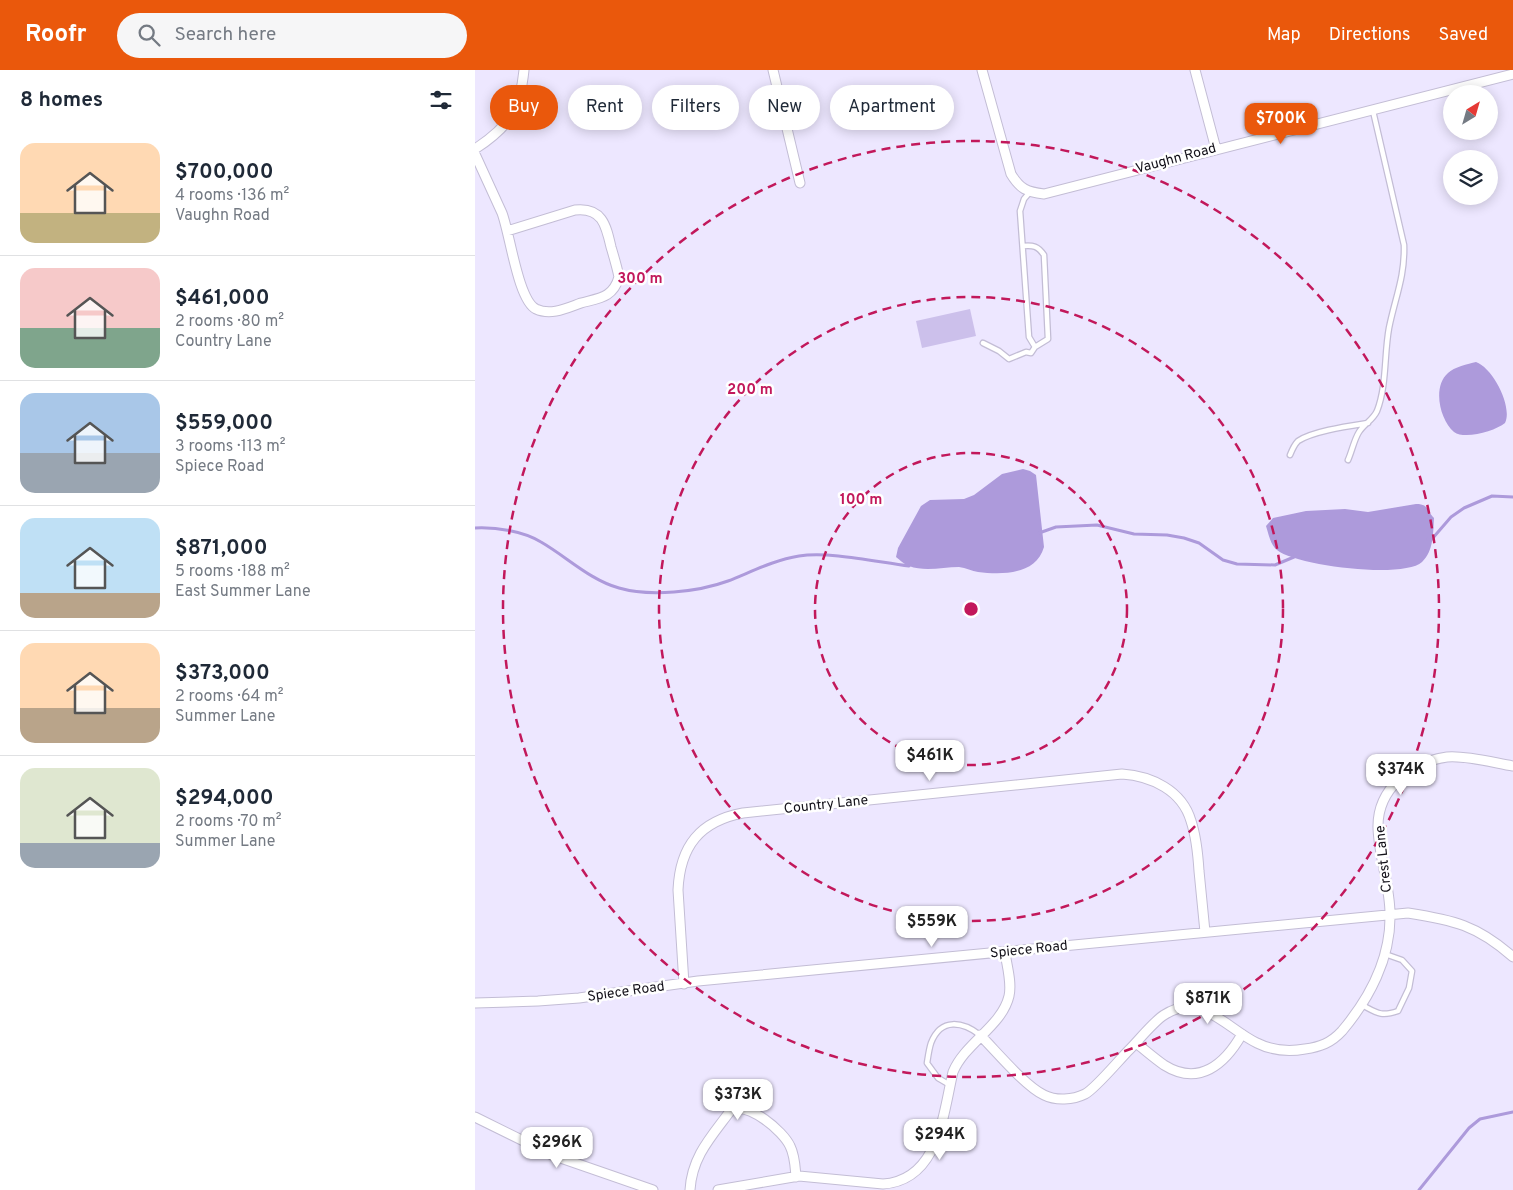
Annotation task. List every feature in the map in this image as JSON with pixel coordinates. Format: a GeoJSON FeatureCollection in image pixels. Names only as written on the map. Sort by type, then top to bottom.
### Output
{"type":"FeatureCollection","features":[{"type":"Feature","properties":{"kind":"street"},"geometry":{"type":"LineString","coordinates":[[475,149],[495,136],[516,108],[522,90],[524,70]]}},
{"type":"Feature","properties":{"kind":"street"},"geometry":{"type":"LineString","coordinates":[[773,70],[800,182]]}},
{"type":"Feature","properties":{"kind":"street"},"geometry":{"type":"LineString","coordinates":[[982,70],[1011,174],[1022,187],[1031,192]]}},
{"type":"Feature","properties":{"kind":"street"},"geometry":{"type":"LineString","coordinates":[[1195,70],[1216,149]]}},
{"type":"Feature","properties":{"kind":"street","name":"Vaughn Road"},"geometry":{"type":"LineString","coordinates":[[1031,192],[1043,194],[1513,74]]}},
{"type":"Feature","properties":{"kind":"street"},"geometry":{"type":"LineString","coordinates":[[475,154],[502,215],[523,291],[530,304],[535,308],[549,312],[568,308],[605,296],[613,291],[617,284],[619,277],[605,223],[592,211],[584,209],[575,210],[507,231]]}},
{"type":"Feature","properties":{"kind":"street","name":"Crest Lane"},"geometry":{"type":"LineString","coordinates":[[981,1035],[1030,1085],[1044,1095],[1059,1099],[1086,1094],[1164,1015],[1182,1007],[1199,1009],[1216,1016],[1255,1043],[1274,1050],[1293,1051],[1328,1044],[1341,1032],[1372,988],[1387,947],[1390,914],[1378,827],[1383,802],[1393,785],[1407,772],[1427,762],[1449,757],[1513,766]]}},
{"type":"Feature","properties":{"kind":"street","name":"Country Lane"},"geometry":{"type":"LineString","coordinates":[[684,984],[678,890],[679,875],[687,849],[706,827],[719,820],[743,813],[1122,774],[1137,775],[1164,786],[1179,799],[1189,815],[1192,822],[1198,860],[1205,932]]}},
{"type":"Feature","properties":{"kind":"street","name":"Spiece Road"},"geometry":{"type":"LineString","coordinates":[[475,1003],[579,998],[771,974],[1407,913],[1446,919],[1471,928],[1491,939],[1513,957]]}},
{"type":"Feature","properties":{"kind":"street"},"geometry":{"type":"LineString","coordinates":[[718,1190],[797,1176],[883,1184],[893,1184],[908,1178],[932,1152],[938,1138],[957,1063],[999,1016],[1009,996],[1005,953]]}},
{"type":"Feature","properties":{"kind":"street"},"geometry":{"type":"LineString","coordinates":[[1136,1042],[1165,1066],[1179,1072],[1194,1073],[1207,1071],[1220,1064],[1234,1049],[1242,1034]]}},
{"type":"Feature","properties":{"kind":"street"},"geometry":{"type":"LineString","coordinates":[[690,1190],[694,1165],[703,1148],[731,1110],[736,1108],[751,1111],[784,1136],[791,1147],[795,1159],[797,1176]]}},
{"type":"Feature","properties":{"kind":"street"},"geometry":{"type":"LineString","coordinates":[[475,1117],[552,1155],[653,1190]]}},
{"type":"Feature","properties":{"kind":"lane"},"geometry":{"type":"LineString","coordinates":[[1348,460],[1360,430],[1369,423],[1376,413],[1383,385],[1389,328],[1403,278],[1405,261],[1404,246],[1373,109]]}},
{"type":"Feature","properties":{"kind":"lane"},"geometry":{"type":"LineString","coordinates":[[1031,192],[1024,200],[1021,211],[1029,337],[1035,347]]}},
{"type":"Feature","properties":{"kind":"lane"},"geometry":{"type":"LineString","coordinates":[[983,343],[999,351],[1009,359],[1026,352],[1031,353],[1035,347],[1048,339],[1044,255],[1034,245],[1023,246]]}},
{"type":"Feature","properties":{"kind":"lane"},"geometry":{"type":"LineString","coordinates":[[1290,455],[1297,442],[1310,436],[1330,430],[1369,423]]}},
{"type":"Feature","properties":{"kind":"lane"},"geometry":{"type":"LineString","coordinates":[[1361,1004],[1381,1015],[1398,1011],[1409,988],[1412,971],[1402,960],[1385,954]]}},
{"type":"Feature","properties":{"kind":"lane"},"geometry":{"type":"LineString","coordinates":[[950,1085],[937,1078],[927,1063],[931,1042],[941,1029],[953,1023],[969,1026],[981,1035]]}},
{"type":"Feature","properties":{"kind":"shaded area"},"geometry":{"type":"Polygon","coordinates":[[[970,309],[976,336],[922,348],[916,321],[970,309]]]}},
{"type":"Feature","properties":{"kind":"shaded area"},"geometry":{"type":"Polygon","coordinates":[[[1476,362],[1489,372],[1495,380],[1504,398],[1507,416],[1505,423],[1494,429],[1480,434],[1459,434],[1449,427],[1445,420],[1440,403],[1440,386],[1443,379],[1451,371],[1476,362]]]}},
{"type":"Feature","properties":{"kind":"shaded area"},"geometry":{"type":"Polygon","coordinates":[[[1023,469],[1036,475],[1044,547],[1034,563],[1017,571],[987,573],[959,567],[915,568],[906,565],[896,557],[898,548],[921,506],[930,500],[964,499],[974,495],[1002,474],[1023,469]]]}},
{"type":"Feature","properties":{"kind":"shaded area"},"geometry":{"type":"Polygon","coordinates":[[[1416,504],[1425,506],[1434,518],[1431,547],[1422,562],[1411,567],[1394,570],[1373,570],[1326,565],[1288,556],[1275,548],[1266,526],[1273,518],[1306,511],[1345,509],[1368,512],[1416,504]]]}},
{"type":"Feature","properties":{"kind":"waterway"},"geometry":{"type":"LineString","coordinates":[[1428,539],[1432,539],[1451,517],[1464,508],[1492,496],[1513,497]]}},
{"type":"Feature","properties":{"kind":"waterway"},"geometry":{"type":"LineString","coordinates":[[1039,533],[1056,527],[1097,525],[1134,534],[1167,535],[1184,538],[1199,543],[1223,560],[1237,564],[1275,565],[1294,557]]}},
{"type":"Feature","properties":{"kind":"waterway"},"geometry":{"type":"LineString","coordinates":[[475,528],[492,528],[518,532],[534,538],[598,580],[631,591],[659,593],[703,588],[728,581],[772,563],[799,556],[839,556],[909,566],[911,563]]}},
{"type":"Feature","properties":{"kind":"waterway"},"geometry":{"type":"LineString","coordinates":[[1419,1190],[1469,1128],[1480,1119],[1513,1112]]}}]}
